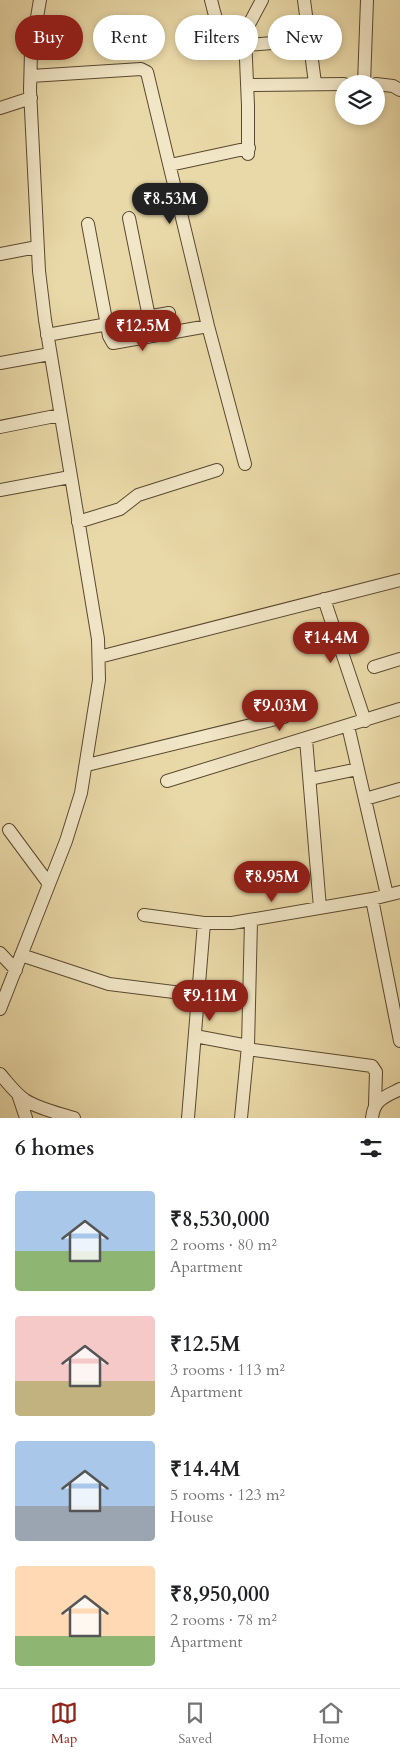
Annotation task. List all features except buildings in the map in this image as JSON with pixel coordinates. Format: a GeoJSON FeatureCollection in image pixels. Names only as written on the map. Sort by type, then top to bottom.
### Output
{"type":"FeatureCollection","features":[{"type":"Feature","properties":{"kind":"street"},"geometry":{"type":"LineString","coordinates":[[0,1009],[75,814],[87,765],[99,680],[98,639],[47,335],[37,247],[31,52],[40,0]]}},
{"type":"Feature","properties":{"kind":"street"},"geometry":{"type":"LineString","coordinates":[[211,0],[216,15]]}},
{"type":"Feature","properties":{"kind":"street"},"geometry":{"type":"LineString","coordinates":[[254,15],[262,0]]}},
{"type":"Feature","properties":{"kind":"street"},"geometry":{"type":"LineString","coordinates":[[304,0],[306,15]]}},
{"type":"Feature","properties":{"kind":"street"},"geometry":{"type":"LineString","coordinates":[[364,75],[367,0]]}},
{"type":"Feature","properties":{"kind":"street"},"geometry":{"type":"LineString","coordinates":[[170,165],[248,151],[247,60]]}},
{"type":"Feature","properties":{"kind":"street"},"geometry":{"type":"LineString","coordinates":[[312,60],[315,84]]}},
{"type":"Feature","properties":{"kind":"street"},"geometry":{"type":"LineString","coordinates":[[31,76],[145,70],[149,77],[208,326],[245,464]]}},
{"type":"Feature","properties":{"kind":"street"},"geometry":{"type":"LineString","coordinates":[[248,85],[335,84]]}},
{"type":"Feature","properties":{"kind":"street"},"geometry":{"type":"LineString","coordinates":[[385,85],[393,86],[400,90]]}},
{"type":"Feature","properties":{"kind":"street"},"geometry":{"type":"LineString","coordinates":[[0,108],[31,98]]}},
{"type":"Feature","properties":{"kind":"street"},"geometry":{"type":"LineString","coordinates":[[129,218],[149,317]]}},
{"type":"Feature","properties":{"kind":"street"},"geometry":{"type":"LineString","coordinates":[[88,224],[109,336],[113,343],[208,326]]}},
{"type":"Feature","properties":{"kind":"street"},"geometry":{"type":"LineString","coordinates":[[0,254],[37,247]]}},
{"type":"Feature","properties":{"kind":"street"},"geometry":{"type":"LineString","coordinates":[[47,335],[169,313]]}},
{"type":"Feature","properties":{"kind":"street"},"geometry":{"type":"LineString","coordinates":[[0,363],[50,354]]}},
{"type":"Feature","properties":{"kind":"street"},"geometry":{"type":"LineString","coordinates":[[0,427],[60,415]]}},
{"type":"Feature","properties":{"kind":"street"},"geometry":{"type":"LineString","coordinates":[[78,522],[124,508],[138,496],[217,470]]}},
{"type":"Feature","properties":{"kind":"street"},"geometry":{"type":"LineString","coordinates":[[0,490],[70,477]]}},
{"type":"Feature","properties":{"kind":"street"},"geometry":{"type":"LineString","coordinates":[[99,657],[400,580]]}},
{"type":"Feature","properties":{"kind":"street"},"geometry":{"type":"LineString","coordinates":[[324,599],[365,720]]}},
{"type":"Feature","properties":{"kind":"street"},"geometry":{"type":"LineString","coordinates":[[374,667],[400,659]]}},
{"type":"Feature","properties":{"kind":"street"},"geometry":{"type":"LineString","coordinates":[[167,781],[400,710]]}},
{"type":"Feature","properties":{"kind":"street"},"geometry":{"type":"LineString","coordinates":[[87,765],[284,717]]}},
{"type":"Feature","properties":{"kind":"street"},"geometry":{"type":"LineString","coordinates":[[348,726],[387,895]]}},
{"type":"Feature","properties":{"kind":"street"},"geometry":{"type":"LineString","coordinates":[[306,739],[320,908]]}},
{"type":"Feature","properties":{"kind":"street"},"geometry":{"type":"LineString","coordinates":[[310,779],[358,769]]}},
{"type":"Feature","properties":{"kind":"street"},"geometry":{"type":"LineString","coordinates":[[365,798],[400,789]]}},
{"type":"Feature","properties":{"kind":"street"},"geometry":{"type":"LineString","coordinates":[[9,830],[49,884]]}},
{"type":"Feature","properties":{"kind":"street"},"geometry":{"type":"LineString","coordinates":[[144,916],[204,923],[251,921],[372,899],[400,892]]}},
{"type":"Feature","properties":{"kind":"street"},"geometry":{"type":"LineString","coordinates":[[372,899],[400,1041]]}},
{"type":"Feature","properties":{"kind":"street"},"geometry":{"type":"LineString","coordinates":[[241,1118],[248,1047],[251,921]]}},
{"type":"Feature","properties":{"kind":"street"},"geometry":{"type":"LineString","coordinates":[[188,1118],[204,923]]}},
{"type":"Feature","properties":{"kind":"street"},"geometry":{"type":"LineString","coordinates":[[0,953],[16,970]]}},
{"type":"Feature","properties":{"kind":"street"},"geometry":{"type":"LineString","coordinates":[[21,954],[109,984],[198,995]]}},
{"type":"Feature","properties":{"kind":"street"},"geometry":{"type":"LineString","coordinates":[[388,982],[400,992]]}},
{"type":"Feature","properties":{"kind":"street"},"geometry":{"type":"LineString","coordinates":[[195,1036],[248,1047],[372,1066],[376,1072],[375,1105],[372,1118]]}},
{"type":"Feature","properties":{"kind":"street"},"geometry":{"type":"LineString","coordinates":[[0,1074],[26,1101],[74,1118]]}},
{"type":"Feature","properties":{"kind":"street"},"geometry":{"type":"LineString","coordinates":[[375,1105],[385,1096],[400,1089]]}},
{"type":"Feature","properties":{"kind":"street"},"geometry":{"type":"LineString","coordinates":[[18,1094],[24,1118]]}}]}
